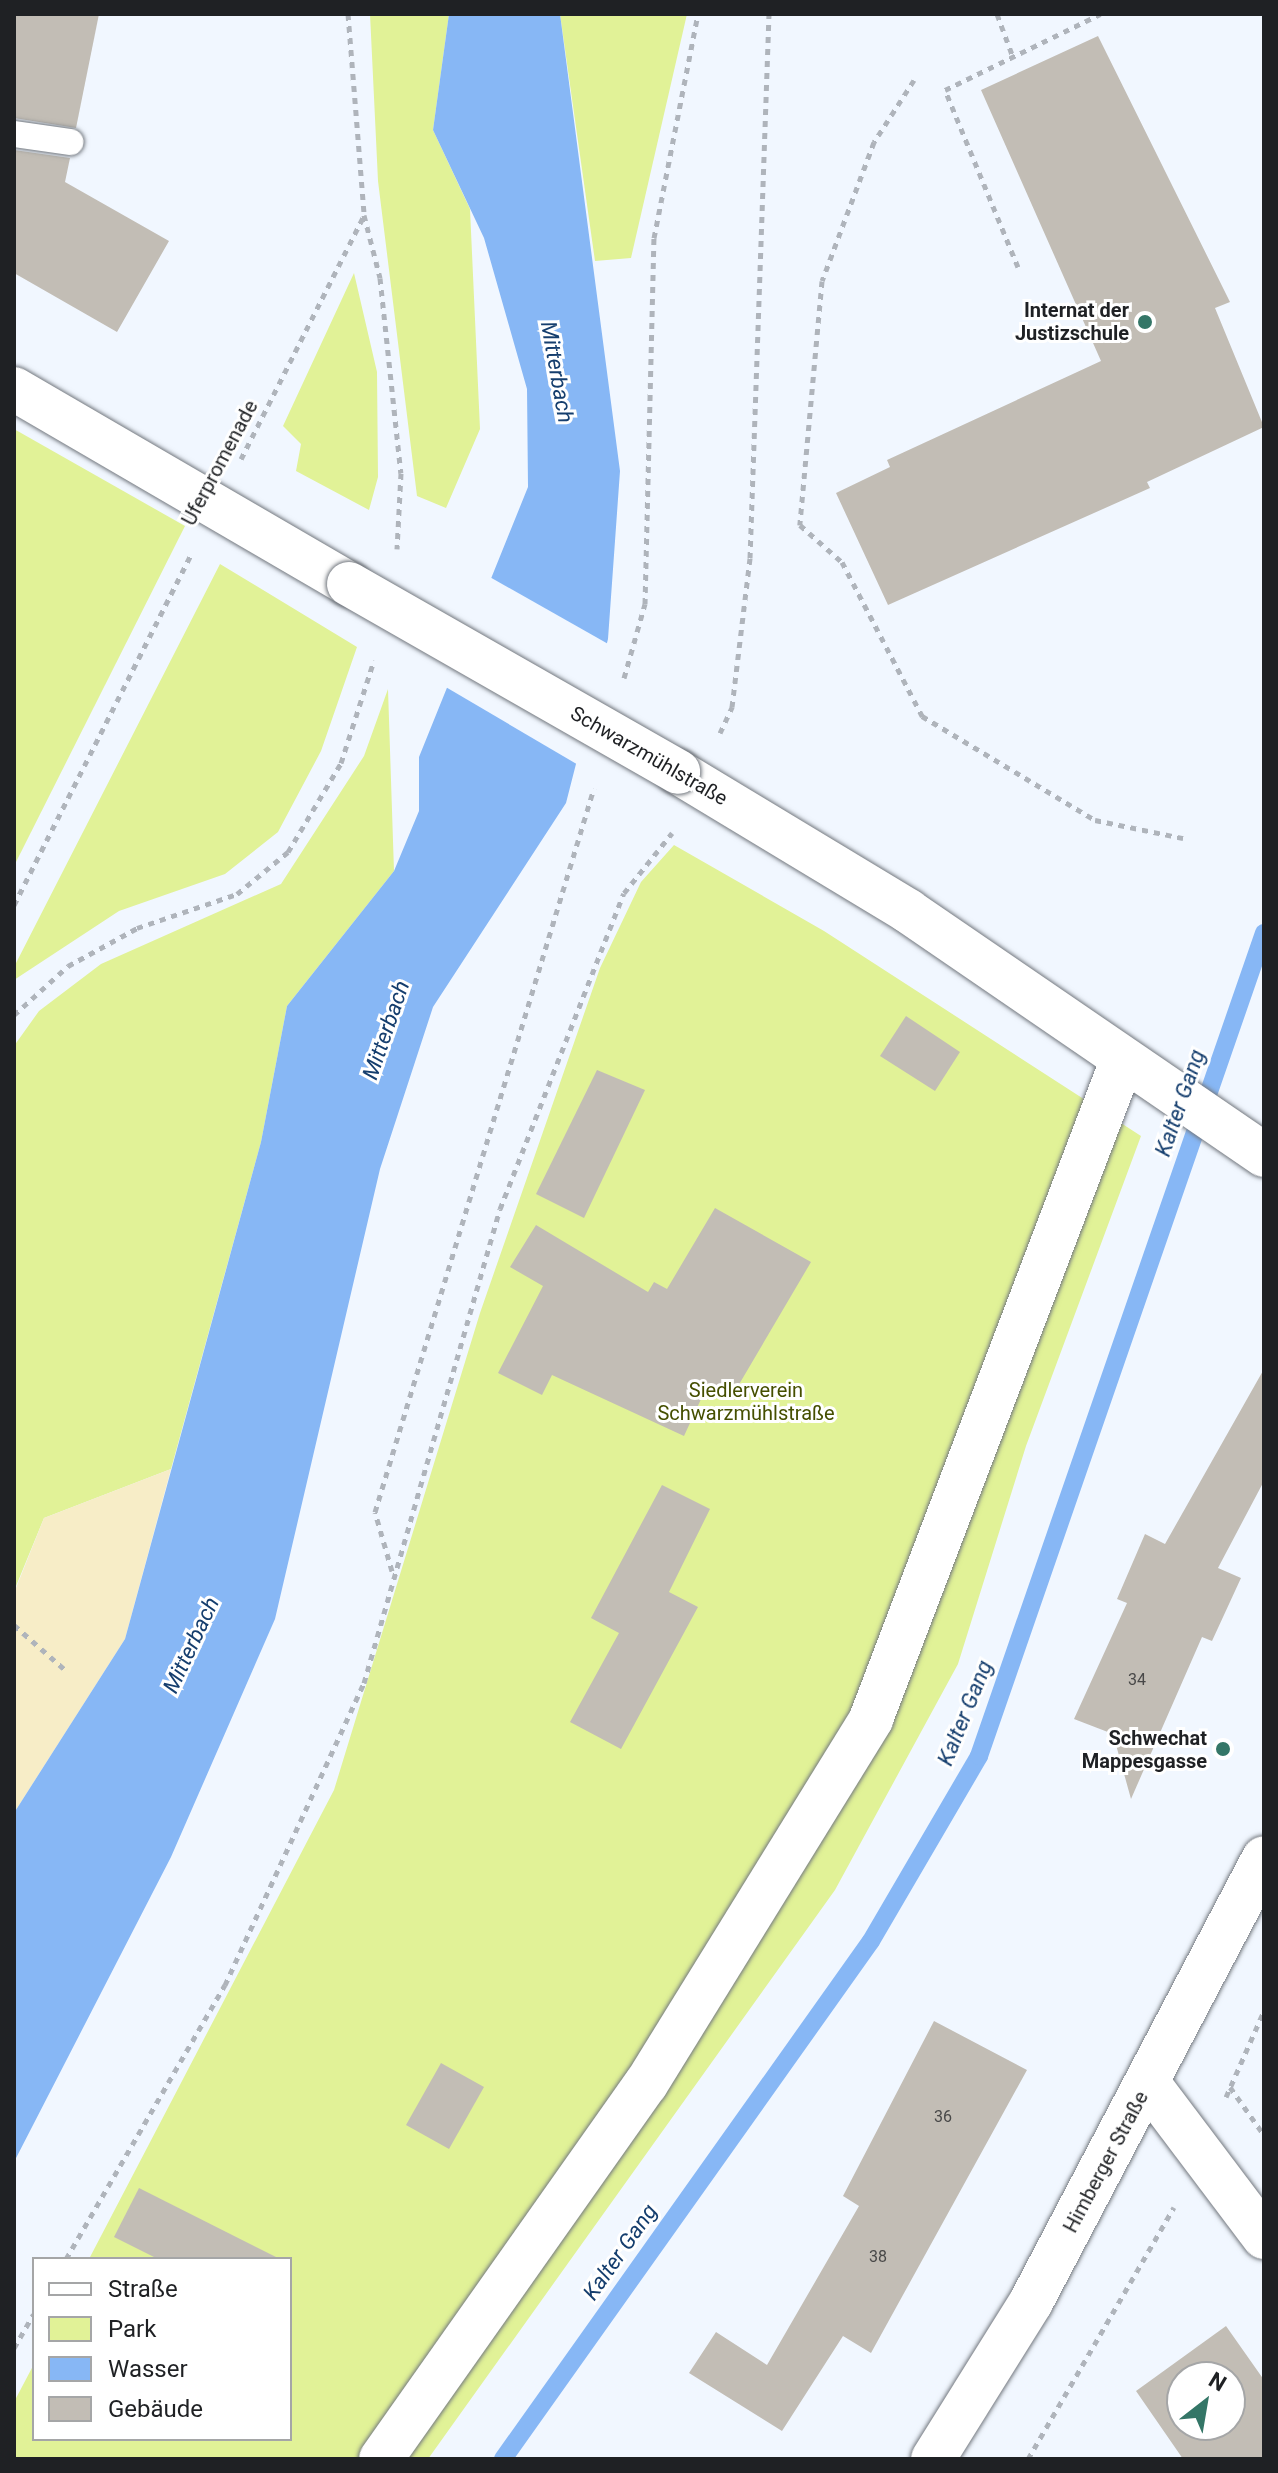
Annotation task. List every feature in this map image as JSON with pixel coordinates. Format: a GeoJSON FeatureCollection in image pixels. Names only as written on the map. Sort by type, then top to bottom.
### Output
{"type":"FeatureCollection","features":[{"type":"Feature","properties":{"kind":"street","name":"Schwarzmühlstraße"},"geometry":{"type":"LineString","coordinates":[[14,389],[213,509],[696,783],[908,911],[1134,1069],[1258,1151]]}},
{"type":"Feature","properties":{"kind":"street"},"geometry":{"type":"LineString","coordinates":[[381,2459],[646,2084],[871,1719],[1134,1069]]}},
{"type":"Feature","properties":{"kind":"street","name":"Himberger Straße"},"geometry":{"type":"LineString","coordinates":[[933,2459],[1031,2302],[1264,1858]]}},
{"type":"Feature","properties":{"kind":"street"},"geometry":{"type":"LineString","coordinates":[[1148,2083],[1264,2237]]}},
{"type":"Feature","properties":{"kind":"lane"},"geometry":{"type":"LineString","coordinates":[[14,134],[70,142]]}},
{"type":"Feature","properties":{"kind":"path"},"geometry":{"type":"LineString","coordinates":[[348,14],[364,215],[380,278],[401,473],[397,561]]}},
{"type":"Feature","properties":{"kind":"path"},"geometry":{"type":"LineString","coordinates":[[620,694],[645,604],[654,238],[698,14]]}},
{"type":"Feature","properties":{"kind":"path"},"geometry":{"type":"LineString","coordinates":[[719,736],[732,707],[750,558],[769,14]]}},
{"type":"Feature","properties":{"kind":"path"},"geometry":{"type":"LineString","coordinates":[[997,14],[1013,57]]}},
{"type":"Feature","properties":{"kind":"path"},"geometry":{"type":"LineString","coordinates":[[1018,267],[945,90],[1100,14]]}},
{"type":"Feature","properties":{"kind":"path"},"geometry":{"type":"LineString","coordinates":[[914,80],[874,142],[822,281],[800,525],[842,562],[922,716],[1095,820],[1183,838]]}},
{"type":"Feature","properties":{"kind":"path","name":"Uferpromenade"},"geometry":{"type":"LineString","coordinates":[[14,905],[364,215]]}},
{"type":"Feature","properties":{"kind":"path"},"geometry":{"type":"LineString","coordinates":[[14,1015],[68,966],[137,928],[237,894],[288,852],[341,763],[377,648]]}},
{"type":"Feature","properties":{"kind":"path"},"geometry":{"type":"LineString","coordinates":[[392,1572],[375,1512],[595,783]]}},
{"type":"Feature","properties":{"kind":"path"},"geometry":{"type":"LineString","coordinates":[[67,2257],[225,1985],[364,1683],[392,1572],[500,1209],[624,893],[696,783]]}},
{"type":"Feature","properties":{"kind":"path"},"geometry":{"type":"LineString","coordinates":[[14,1625],[64,1669]]}},
{"type":"Feature","properties":{"kind":"path"},"geometry":{"type":"LineString","coordinates":[[1028,2459],[1098,2348],[1201,2151],[1264,2011]]}},
{"type":"Feature","properties":{"kind":"path"},"geometry":{"type":"LineString","coordinates":[[1230,2087],[1264,2135]]}},
{"type":"Feature","properties":{"kind":"path"},"geometry":{"type":"LineString","coordinates":[[14,2348],[32,2317]]}},
{"type":"Feature","properties":{"kind":"green space"},"geometry":{"type":"Polygon","coordinates":[[[370,14],[449,14],[433,130],[470,209],[480,429],[446,508],[417,496],[378,181],[370,14]]]}},
{"type":"Feature","properties":{"kind":"green space"},"geometry":{"type":"Polygon","coordinates":[[[560,14],[687,14],[631,258],[595,261],[560,14]]]}},
{"type":"Feature","properties":{"kind":"green space"},"geometry":{"type":"Polygon","coordinates":[[[354,273],[377,372],[378,477],[369,510],[296,471],[301,444],[283,426],[354,273]]]}},
{"type":"Feature","properties":{"kind":"green space"},"geometry":{"type":"Polygon","coordinates":[[[14,429],[185,526],[14,866],[14,429]]]}},
{"type":"Feature","properties":{"kind":"green space"},"geometry":{"type":"Polygon","coordinates":[[[220,564],[357,647],[321,751],[278,832],[225,874],[119,911],[14,980],[14,967],[220,564]]]}},
{"type":"Feature","properties":{"kind":"green space"},"geometry":{"type":"Polygon","coordinates":[[[388,689],[394,871],[287,1006],[261,1142],[171,1469],[44,1518],[14,1591],[14,1046],[39,1011],[101,964],[281,884],[364,756],[388,689]]]}},
{"type":"Feature","properties":{"kind":"green space","name":"Siedlerverein Schwarzmühlstraße"},"geometry":{"type":"Polygon","coordinates":[[[674,845],[824,931],[1141,1136],[1026,1446],[958,1664],[835,1890],[428,2459],[14,2459],[14,2402],[32,2368],[32,2441],[292,2441],[292,2257],[90,2257],[334,1790],[480,1313],[600,968],[641,882],[674,845]]]}},
{"type":"Feature","properties":{"kind":"sand"},"geometry":{"type":"Polygon","coordinates":[[[171,1469],[125,1639],[14,1813],[14,1593],[44,1518],[171,1469]]]}},
{"type":"Feature","properties":{"kind":"water","name":"Mitterbach"},"geometry":{"type":"Polygon","coordinates":[[[449,14],[560,14],[620,471],[608,639],[566,803],[433,1007],[380,1169],[275,1619],[171,1857],[14,2162],[14,1813],[125,1639],[261,1142],[287,1006],[394,871],[419,811],[419,757],[528,487],[527,389],[484,238],[433,130],[449,14]]]}},
{"type":"Feature","properties":{"kind":"pier"},"geometry":{"type":"Polygon","coordinates":[[[488,576],[610,645],[580,766],[444,686],[488,576]]]}},
{"type":"Feature","properties":{"kind":"building"},"geometry":{"type":"Polygon","coordinates":[[[14,14],[99,14],[76,128],[14,118],[14,14]]]}},
{"type":"Feature","properties":{"kind":"building","name":"Internat der Justizschule"},"geometry":{"type":"Polygon","coordinates":[[[1098,36],[1230,302],[1215,308],[1264,427],[1147,482],[1150,488],[888,605],[836,493],[890,467],[887,460],[1101,361],[981,90],[1098,36]]]}},
{"type":"Feature","properties":{"kind":"building"},"geometry":{"type":"Polygon","coordinates":[[[14,150],[70,158],[65,182],[169,241],[117,332],[14,273],[14,150]]]}},
{"type":"Feature","properties":{"kind":"building"},"geometry":{"type":"Polygon","coordinates":[[[906,1016],[960,1052],[935,1091],[880,1056],[906,1016]]]}},
{"type":"Feature","properties":{"kind":"building"},"geometry":{"type":"Polygon","coordinates":[[[597,1070],[645,1090],[584,1218],[536,1194],[597,1070]]]}},
{"type":"Feature","properties":{"kind":"building"},"geometry":{"type":"Polygon","coordinates":[[[715,1208],[811,1262],[731,1398],[708,1384],[684,1436],[552,1375],[542,1395],[498,1373],[543,1286],[510,1267],[536,1225],[648,1292],[654,1282],[667,1289],[715,1208]]]}},
{"type":"Feature","properties":{"kind":"building"},"geometry":{"type":"Polygon","coordinates":[[[1264,1369],[1264,1481],[1218,1568],[1241,1578],[1212,1641],[1202,1637],[1131,1799],[1113,1734],[1074,1719],[1127,1603],[1117,1599],[1145,1534],[1165,1544],[1264,1369]]]}},
{"type":"Feature","properties":{"kind":"building"},"geometry":{"type":"Polygon","coordinates":[[[662,1485],[710,1509],[669,1592],[698,1607],[621,1749],[570,1722],[619,1633],[591,1618],[662,1485]]]}},
{"type":"Feature","properties":{"kind":"building"},"geometry":{"type":"Polygon","coordinates":[[[934,2021],[1027,2070],[871,2353],[843,2336],[782,2431],[689,2373],[716,2332],[767,2365],[859,2206],[843,2196],[934,2021]]]}},
{"type":"Feature","properties":{"kind":"building"},"geometry":{"type":"Polygon","coordinates":[[[441,2063],[484,2087],[449,2149],[406,2125],[441,2063]]]}},
{"type":"Feature","properties":{"kind":"building"},"geometry":{"type":"Polygon","coordinates":[[[139,2188],[276,2257],[154,2257],[114,2237],[139,2188]]]}},
{"type":"Feature","properties":{"kind":"building"},"geometry":{"type":"Polygon","coordinates":[[[1226,2326],[1264,2380],[1264,2459],[1183,2459],[1171,2441],[1246,2441],[1246,2361],[1178,2361],[1226,2326]]]}},
{"type":"Feature","properties":{"kind":"building"},"geometry":{"type":"Polygon","coordinates":[[[1166,2369],[1166,2434],[1136,2391],[1166,2369]]]}},
{"type":"Feature","properties":{"kind":"waterway","name":"Kalter Gang"},"geometry":{"type":"LineString","coordinates":[[503,2459],[871,1941],[979,1756],[1264,933]]}},
{"type":"Feature","properties":{"kind":"place","name":"Internat der Justizschule"},"geometry":{"type":"Point","coordinates":[1145,322]}},
{"type":"Feature","properties":{"kind":"place","name":"Schwechat Mappesgasse"},"geometry":{"type":"Point","coordinates":[1223,1749]}}]}
